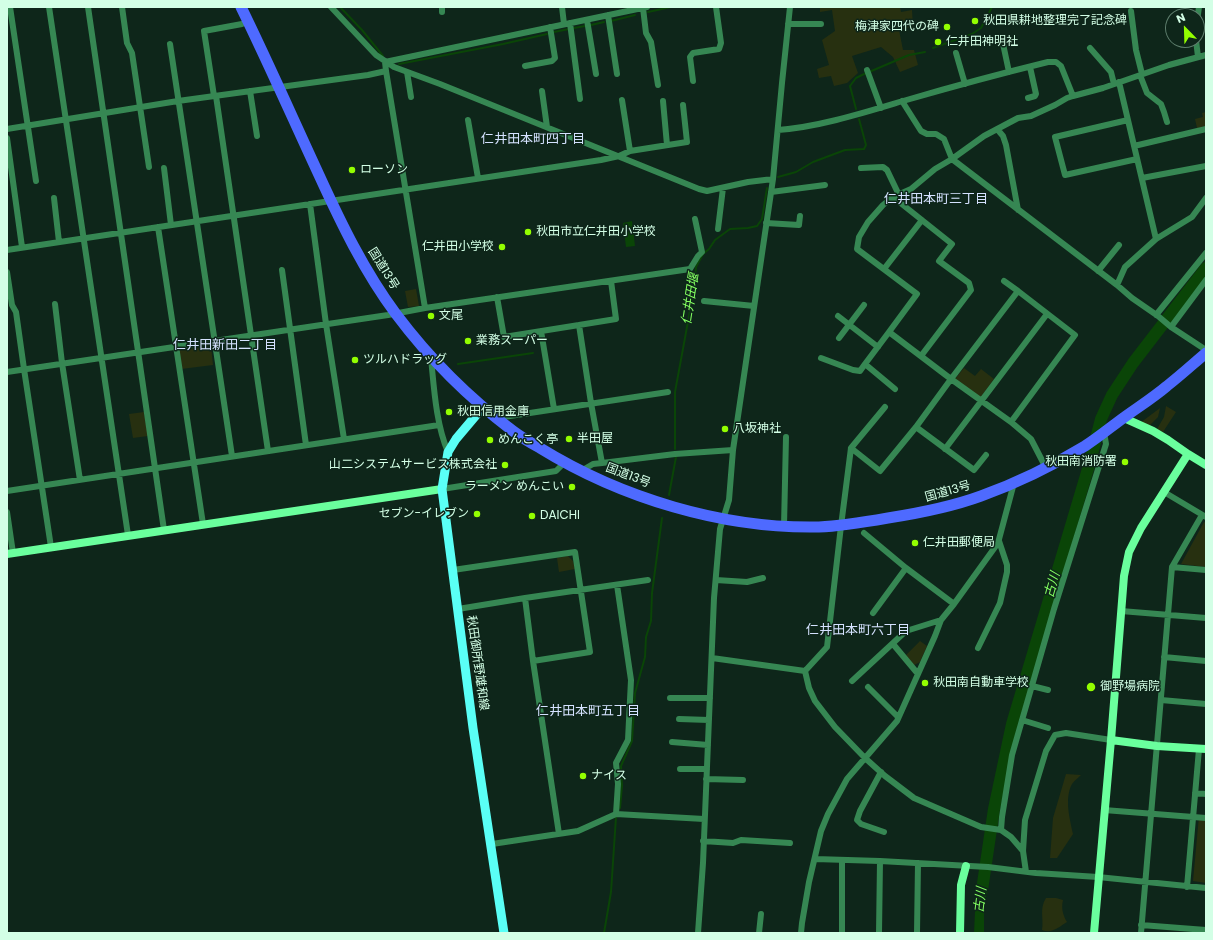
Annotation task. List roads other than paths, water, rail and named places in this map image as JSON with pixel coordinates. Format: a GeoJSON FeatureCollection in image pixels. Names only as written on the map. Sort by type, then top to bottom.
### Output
{"type":"FeatureCollection","features":[{"type":"Feature","properties":{"kind":"highway","name":"国道13号"},"geometry":{"type":"LineString","coordinates":[[241,7],[331,201],[366,269],[396,314],[430,356],[483,407],[515,433],[564,463],[602,481],[639,495],[723,519],[784,526],[841,526],[926,512],[979,497],[1014,483],[1046,468],[1086,446],[1168,386],[1206,352]]}},
{"type":"Feature","properties":{"kind":"main road","name":"秋田御所野雄和線"},"geometry":{"type":"LineString","coordinates":[[483,407],[456,439],[448,452],[442,489],[473,728],[492,844],[504,933]]}},
{"type":"Feature","properties":{"kind":"street"},"geometry":{"type":"LineString","coordinates":[[9,7],[36,181]]}},
{"type":"Feature","properties":{"kind":"street"},"geometry":{"type":"LineString","coordinates":[[48,7],[128,535]]}},
{"type":"Feature","properties":{"kind":"street"},"geometry":{"type":"LineString","coordinates":[[88,7],[164,530]]}},
{"type":"Feature","properties":{"kind":"street"},"geometry":{"type":"LineString","coordinates":[[122,7],[127,43],[132,53],[149,167]]}},
{"type":"Feature","properties":{"kind":"street"},"geometry":{"type":"LineString","coordinates":[[331,7],[376,55],[394,67],[440,84],[707,192],[748,182],[773,179]]}},
{"type":"Feature","properties":{"kind":"street"},"geometry":{"type":"LineString","coordinates":[[562,7],[564,24]]}},
{"type":"Feature","properties":{"kind":"street"},"geometry":{"type":"LineString","coordinates":[[385,62],[645,7],[646,33],[652,42],[658,85]]}},
{"type":"Feature","properties":{"kind":"street"},"geometry":{"type":"LineString","coordinates":[[693,81],[690,57],[694,53],[719,49],[721,43],[716,7]]}},
{"type":"Feature","properties":{"kind":"street"},"geometry":{"type":"LineString","coordinates":[[698,933],[716,580],[720,529],[729,500],[733,450],[773,179],[790,7]]}},
{"type":"Feature","properties":{"kind":"street"},"geometry":{"type":"LineString","coordinates":[[1131,11],[1136,50],[1147,93],[1161,104],[1167,122]]}},
{"type":"Feature","properties":{"kind":"street"},"geometry":{"type":"LineString","coordinates":[[608,15],[617,74]]}},
{"type":"Feature","properties":{"kind":"street"},"geometry":{"type":"LineString","coordinates":[[587,20],[596,74]]}},
{"type":"Feature","properties":{"kind":"street"},"geometry":{"type":"LineString","coordinates":[[248,22],[204,30],[268,451]]}},
{"type":"Feature","properties":{"kind":"street"},"geometry":{"type":"LineString","coordinates":[[570,23],[580,98]]}},
{"type":"Feature","properties":{"kind":"street"},"geometry":{"type":"LineString","coordinates":[[788,24],[821,24]]}},
{"type":"Feature","properties":{"kind":"street"},"geometry":{"type":"LineString","coordinates":[[525,66],[552,61],[555,58],[550,27]]}},
{"type":"Feature","properties":{"kind":"street"},"geometry":{"type":"LineString","coordinates":[[1002,39],[1009,72]]}},
{"type":"Feature","properties":{"kind":"street"},"geometry":{"type":"LineString","coordinates":[[170,44],[232,456]]}},
{"type":"Feature","properties":{"kind":"street"},"geometry":{"type":"LineString","coordinates":[[1090,48],[1111,72],[1117,83],[1128,120],[1156,239]]}},
{"type":"Feature","properties":{"kind":"street"},"geometry":{"type":"LineString","coordinates":[[1197,48],[1198,57]]}},
{"type":"Feature","properties":{"kind":"street"},"geometry":{"type":"LineString","coordinates":[[956,53],[964,84]]}},
{"type":"Feature","properties":{"kind":"street"},"geometry":{"type":"LineString","coordinates":[[821,358],[853,370],[860,371],[917,294],[857,248],[859,237],[868,222],[883,205],[896,196],[911,189],[936,169],[984,136],[1018,118],[1031,116],[1066,98],[1206,55]]}},
{"type":"Feature","properties":{"kind":"street"},"geometry":{"type":"LineString","coordinates":[[385,62],[425,308]]}},
{"type":"Feature","properties":{"kind":"street"},"geometry":{"type":"LineString","coordinates":[[778,130],[798,129],[881,108],[1048,62],[1056,62],[1061,66],[1072,96]]}},
{"type":"Feature","properties":{"kind":"street"},"geometry":{"type":"LineString","coordinates":[[1028,98],[1035,96],[1036,94],[1030,67]]}},
{"type":"Feature","properties":{"kind":"street"},"geometry":{"type":"LineString","coordinates":[[7,129],[178,101],[278,86],[368,75],[386,71]]}},
{"type":"Feature","properties":{"kind":"street"},"geometry":{"type":"LineString","coordinates":[[407,72],[411,97]]}},
{"type":"Feature","properties":{"kind":"street"},"geometry":{"type":"LineString","coordinates":[[868,72],[881,108]]}},
{"type":"Feature","properties":{"kind":"street"},"geometry":{"type":"LineString","coordinates":[[250,90],[257,136]]}},
{"type":"Feature","properties":{"kind":"street"},"geometry":{"type":"LineString","coordinates":[[542,90],[547,127]]}},
{"type":"Feature","properties":{"kind":"street"},"geometry":{"type":"LineString","coordinates":[[622,100],[630,151]]}},
{"type":"Feature","properties":{"kind":"street"},"geometry":{"type":"LineString","coordinates":[[663,101],[667,145]]}},
{"type":"Feature","properties":{"kind":"street"},"geometry":{"type":"LineString","coordinates":[[902,102],[921,131],[927,134],[936,134],[944,139],[952,159],[1132,298],[1206,352]]}},
{"type":"Feature","properties":{"kind":"street"},"geometry":{"type":"LineString","coordinates":[[7,250],[601,160],[619,156],[630,151],[687,142],[684,105]]}},
{"type":"Feature","properties":{"kind":"street"},"geometry":{"type":"LineString","coordinates":[[468,120],[478,178]]}},
{"type":"Feature","properties":{"kind":"street"},"geometry":{"type":"LineString","coordinates":[[1128,120],[1056,137],[1065,175],[1137,159]]}},
{"type":"Feature","properties":{"kind":"street"},"geometry":{"type":"LineString","coordinates":[[998,129],[1003,136],[1006,145],[1018,210]]}},
{"type":"Feature","properties":{"kind":"street"},"geometry":{"type":"LineString","coordinates":[[1134,146],[1206,129]]}},
{"type":"Feature","properties":{"kind":"street"},"geometry":{"type":"LineString","coordinates":[[7,138],[22,247]]}},
{"type":"Feature","properties":{"kind":"street"},"geometry":{"type":"LineString","coordinates":[[1142,178],[1206,166]]}},
{"type":"Feature","properties":{"kind":"street"},"geometry":{"type":"LineString","coordinates":[[861,168],[884,167],[887,170],[896,196],[922,220],[952,244],[939,261],[969,283],[971,290],[921,356]]}},
{"type":"Feature","properties":{"kind":"street"},"geometry":{"type":"LineString","coordinates":[[164,168],[171,225]]}},
{"type":"Feature","properties":{"kind":"street"},"geometry":{"type":"LineString","coordinates":[[771,192],[825,185]]}},
{"type":"Feature","properties":{"kind":"street"},"geometry":{"type":"LineString","coordinates":[[718,229],[723,188]]}},
{"type":"Feature","properties":{"kind":"street"},"geometry":{"type":"LineString","coordinates":[[54,198],[59,242]]}},
{"type":"Feature","properties":{"kind":"street"},"geometry":{"type":"LineString","coordinates":[[1117,285],[1125,267],[1156,239],[1192,217],[1206,198]]}},
{"type":"Feature","properties":{"kind":"street"},"geometry":{"type":"LineString","coordinates":[[310,204],[326,324],[344,439]]}},
{"type":"Feature","properties":{"kind":"street"},"geometry":{"type":"LineString","coordinates":[[766,223],[799,225],[800,216]]}},
{"type":"Feature","properties":{"kind":"street"},"geometry":{"type":"LineString","coordinates":[[7,372],[690,269],[702,252],[695,219]]}},
{"type":"Feature","properties":{"kind":"street"},"geometry":{"type":"LineString","coordinates":[[884,269],[922,220]]}},
{"type":"Feature","properties":{"kind":"street"},"geometry":{"type":"LineString","coordinates":[[158,227],[203,524]]}},
{"type":"Feature","properties":{"kind":"street"},"geometry":{"type":"LineString","coordinates":[[1098,271],[1119,245]]}},
{"type":"Feature","properties":{"kind":"street"},"geometry":{"type":"LineString","coordinates":[[1157,316],[1206,253]]}},
{"type":"Feature","properties":{"kind":"street"},"geometry":{"type":"LineString","coordinates":[[282,270],[306,445]]}},
{"type":"Feature","properties":{"kind":"street"},"geometry":{"type":"LineString","coordinates":[[7,272],[12,305],[16,312],[52,547]]}},
{"type":"Feature","properties":{"kind":"street"},"geometry":{"type":"LineString","coordinates":[[1169,326],[1206,280]]}},
{"type":"Feature","properties":{"kind":"street"},"geometry":{"type":"LineString","coordinates":[[497,297],[504,337],[616,319],[611,281]]}},
{"type":"Feature","properties":{"kind":"street"},"geometry":{"type":"LineString","coordinates":[[1004,281],[1075,335],[1011,422]]}},
{"type":"Feature","properties":{"kind":"street"},"geometry":{"type":"LineString","coordinates":[[852,448],[880,471],[916,427],[1018,291]]}},
{"type":"Feature","properties":{"kind":"street"},"geometry":{"type":"LineString","coordinates":[[704,301],[754,306]]}},
{"type":"Feature","properties":{"kind":"street"},"geometry":{"type":"LineString","coordinates":[[55,304],[62,363],[80,480]]}},
{"type":"Feature","properties":{"kind":"street"},"geometry":{"type":"LineString","coordinates":[[839,338],[864,306]]}},
{"type":"Feature","properties":{"kind":"street"},"geometry":{"type":"LineString","coordinates":[[945,449],[1047,314]]}},
{"type":"Feature","properties":{"kind":"street"},"geometry":{"type":"LineString","coordinates":[[838,316],[878,347]]}},
{"type":"Feature","properties":{"kind":"street"},"geometry":{"type":"LineString","coordinates":[[579,325],[602,463]]}},
{"type":"Feature","properties":{"kind":"street"},"geometry":{"type":"LineString","coordinates":[[541,331],[554,409]]}},
{"type":"Feature","properties":{"kind":"street"},"geometry":{"type":"LineString","coordinates":[[889,332],[951,380],[1011,422],[1031,439],[1046,468]]}},
{"type":"Feature","properties":{"kind":"street"},"geometry":{"type":"LineString","coordinates":[[430,356],[439,424],[448,452]]}},
{"type":"Feature","properties":{"kind":"street"},"geometry":{"type":"LineString","coordinates":[[865,364],[895,388]]}},
{"type":"Feature","properties":{"kind":"street"},"geometry":{"type":"LineString","coordinates":[[497,418],[668,392]]}},
{"type":"Feature","properties":{"kind":"street"},"geometry":{"type":"LineString","coordinates":[[805,671],[827,647],[852,448],[885,407]]}},
{"type":"Feature","properties":{"kind":"street"},"geometry":{"type":"LineString","coordinates":[[1124,418],[1153,431],[1206,465]]}},
{"type":"Feature","properties":{"kind":"street"},"geometry":{"type":"LineString","coordinates":[[7,491],[439,424]]}},
{"type":"Feature","properties":{"kind":"street"},"geometry":{"type":"LineString","coordinates":[[916,427],[974,470],[986,455]]}},
{"type":"Feature","properties":{"kind":"street"},"geometry":{"type":"LineString","coordinates":[[999,830],[1012,755],[1054,609],[1106,444],[1104,433]]}},
{"type":"Feature","properties":{"kind":"street"},"geometry":{"type":"LineString","coordinates":[[784,526],[786,437]]}},
{"type":"Feature","properties":{"kind":"street"},"geometry":{"type":"LineString","coordinates":[[581,471],[593,464],[675,454],[733,450]]}},
{"type":"Feature","properties":{"kind":"street"},"geometry":{"type":"LineString","coordinates":[[1094,933],[1124,576],[1129,552],[1141,528],[1188,454]]}},
{"type":"Feature","properties":{"kind":"street"},"geometry":{"type":"LineString","coordinates":[[7,512],[10,553],[556,471],[564,463]]}},
{"type":"Feature","properties":{"kind":"street"},"geometry":{"type":"LineString","coordinates":[[801,933],[821,831],[828,814],[847,779],[897,721],[941,620],[998,543],[1014,483]]}},
{"type":"Feature","properties":{"kind":"street"},"geometry":{"type":"LineString","coordinates":[[1141,933],[1172,567],[1204,516],[1164,492]]}},
{"type":"Feature","properties":{"kind":"street"},"geometry":{"type":"LineString","coordinates":[[864,533],[906,568],[954,604]]}},
{"type":"Feature","properties":{"kind":"street"},"geometry":{"type":"LineString","coordinates":[[978,648],[1000,603],[1007,572],[1007,565],[999,540]]}},
{"type":"Feature","properties":{"kind":"street"},"geometry":{"type":"LineString","coordinates":[[453,570],[575,552],[590,652],[534,661]]}},
{"type":"Feature","properties":{"kind":"street"},"geometry":{"type":"LineString","coordinates":[[1172,567],[1206,570]]}},
{"type":"Feature","properties":{"kind":"street"},"geometry":{"type":"LineString","coordinates":[[873,613],[906,568]]}},
{"type":"Feature","properties":{"kind":"street"},"geometry":{"type":"LineString","coordinates":[[716,580],[747,582],[763,578]]}},
{"type":"Feature","properties":{"kind":"street"},"geometry":{"type":"LineString","coordinates":[[458,610],[524,598],[648,580]]}},
{"type":"Feature","properties":{"kind":"street"},"geometry":{"type":"LineString","coordinates":[[616,814],[618,784],[616,763],[628,740],[631,680],[617,585]]}},
{"type":"Feature","properties":{"kind":"street"},"geometry":{"type":"LineString","coordinates":[[524,598],[559,834]]}},
{"type":"Feature","properties":{"kind":"street"},"geometry":{"type":"LineString","coordinates":[[1121,610],[1206,618]]}},
{"type":"Feature","properties":{"kind":"street"},"geometry":{"type":"LineString","coordinates":[[852,681],[906,631],[941,620]]}},
{"type":"Feature","properties":{"kind":"street"},"geometry":{"type":"LineString","coordinates":[[893,644],[918,674]]}},
{"type":"Feature","properties":{"kind":"street"},"geometry":{"type":"LineString","coordinates":[[1164,657],[1206,661]]}},
{"type":"Feature","properties":{"kind":"street"},"geometry":{"type":"LineString","coordinates":[[712,658],[805,671]]}},
{"type":"Feature","properties":{"kind":"street"},"geometry":{"type":"LineString","coordinates":[[805,671],[809,688],[815,701],[835,727],[881,772],[914,798],[984,828],[999,830],[1011,837],[1023,851]]}},
{"type":"Feature","properties":{"kind":"street"},"geometry":{"type":"LineString","coordinates":[[1032,686],[1048,690]]}},
{"type":"Feature","properties":{"kind":"street"},"geometry":{"type":"LineString","coordinates":[[868,687],[898,717]]}},
{"type":"Feature","properties":{"kind":"street"},"geometry":{"type":"LineString","coordinates":[[670,698],[710,698]]}},
{"type":"Feature","properties":{"kind":"street"},"geometry":{"type":"LineString","coordinates":[[1160,700],[1206,704]]}},
{"type":"Feature","properties":{"kind":"street"},"geometry":{"type":"LineString","coordinates":[[679,719],[709,720]]}},
{"type":"Feature","properties":{"kind":"street"},"geometry":{"type":"LineString","coordinates":[[1022,720],[1048,728]]}},
{"type":"Feature","properties":{"kind":"street"},"geometry":{"type":"LineString","coordinates":[[1026,872],[1023,851],[1025,820],[1046,751],[1055,735],[1066,733],[1157,746],[1202,749],[1195,793],[1187,886]]}},
{"type":"Feature","properties":{"kind":"street"},"geometry":{"type":"LineString","coordinates":[[672,742],[708,745]]}},
{"type":"Feature","properties":{"kind":"street"},"geometry":{"type":"LineString","coordinates":[[680,769],[707,769]]}},
{"type":"Feature","properties":{"kind":"street"},"geometry":{"type":"LineString","coordinates":[[881,772],[860,811],[857,820],[861,824],[884,832]]}},
{"type":"Feature","properties":{"kind":"street"},"geometry":{"type":"LineString","coordinates":[[706,779],[743,780]]}},
{"type":"Feature","properties":{"kind":"street"},"geometry":{"type":"LineString","coordinates":[[1195,793],[1206,794]]}},
{"type":"Feature","properties":{"kind":"street"},"geometry":{"type":"LineString","coordinates":[[1104,810],[1206,818]]}},
{"type":"Feature","properties":{"kind":"street"},"geometry":{"type":"LineString","coordinates":[[492,844],[578,831],[616,814],[704,818]]}},
{"type":"Feature","properties":{"kind":"street"},"geometry":{"type":"LineString","coordinates":[[703,841],[733,843],[741,840],[790,843]]}},
{"type":"Feature","properties":{"kind":"street"},"geometry":{"type":"LineString","coordinates":[[815,859],[988,867],[1026,872],[1098,877],[1206,888]]}},
{"type":"Feature","properties":{"kind":"street"},"geometry":{"type":"LineString","coordinates":[[842,860],[842,933]]}},
{"type":"Feature","properties":{"kind":"street"},"geometry":{"type":"LineString","coordinates":[[879,933],[880,861]]}},
{"type":"Feature","properties":{"kind":"street"},"geometry":{"type":"LineString","coordinates":[[917,933],[918,863]]}},
{"type":"Feature","properties":{"kind":"street"},"geometry":{"type":"LineString","coordinates":[[960,933],[961,885],[970,866]]}},
{"type":"Feature","properties":{"kind":"street"},"geometry":{"type":"LineString","coordinates":[[759,933],[761,914]]}},
{"type":"Feature","properties":{"kind":"street"},"geometry":{"type":"LineString","coordinates":[[1141,925],[1206,930]]}},
{"type":"Feature","properties":{"kind":"water"},"geometry":{"type":"Polygon","coordinates":[[[632,221],[635,246],[626,247],[623,223],[632,221]]]}},
{"type":"Feature","properties":{"kind":"water"},"geometry":{"type":"Polygon","coordinates":[[[980,873],[989,874],[984,913],[984,933],[974,933],[975,912],[980,873]]]}},
{"type":"Feature","properties":{"kind":"waterway"},"geometry":{"type":"LineString","coordinates":[[340,7],[362,30],[383,56]]}},
{"type":"Feature","properties":{"kind":"waterway"},"geometry":{"type":"LineString","coordinates":[[648,12],[671,7]]}},
{"type":"Feature","properties":{"kind":"waterway","name":"仁井田堰"},"geometry":{"type":"LineString","coordinates":[[933,48],[972,34],[981,28],[992,7]]}},
{"type":"Feature","properties":{"kind":"waterway"},"geometry":{"type":"LineString","coordinates":[[611,21],[635,15]]}},
{"type":"Feature","properties":{"kind":"waterway"},"geometry":{"type":"LineString","coordinates":[[591,25],[604,22]]}},
{"type":"Feature","properties":{"kind":"waterway"},"geometry":{"type":"LineString","coordinates":[[574,28],[585,26]]}},
{"type":"Feature","properties":{"kind":"waterway"},"geometry":{"type":"LineString","coordinates":[[554,32],[569,29]]}},
{"type":"Feature","properties":{"kind":"waterway"},"geometry":{"type":"LineString","coordinates":[[399,64],[547,34]]}},
{"type":"Feature","properties":{"kind":"waterway","name":"仁井田堰"},"geometry":{"type":"LineString","coordinates":[[856,109],[850,86],[856,78],[909,55],[925,52]]}},
{"type":"Feature","properties":{"kind":"waterway","name":"仁井田堰"},"geometry":{"type":"LineString","coordinates":[[778,177],[796,172],[813,162],[845,150],[864,149],[866,145],[859,119]]}},
{"type":"Feature","properties":{"kind":"waterway","name":"仁井田堰"},"geometry":{"type":"LineString","coordinates":[[675,449],[675,392],[694,289],[696,267],[703,254],[709,249],[715,240],[730,229],[757,226],[762,219],[767,188]]}},
{"type":"Feature","properties":{"kind":"waterway","name":"古川"},"geometry":{"type":"LineString","coordinates":[[982,890],[994,809],[1012,724],[1090,462],[1101,419],[1112,395],[1133,363],[1206,268]]}},
{"type":"Feature","properties":{"kind":"waterway"},"geometry":{"type":"LineString","coordinates":[[458,364],[533,353]]}},
{"type":"Feature","properties":{"kind":"waterway"},"geometry":{"type":"LineString","coordinates":[[669,495],[676,457]]}},
{"type":"Feature","properties":{"kind":"waterway"},"geometry":{"type":"LineString","coordinates":[[620,808],[622,786],[621,766],[632,741],[635,693],[645,657],[646,637],[651,621],[652,593],[662,518]]}},
{"type":"Feature","properties":{"kind":"waterway"},"geometry":{"type":"LineString","coordinates":[[604,933],[611,892],[616,817]]}},
{"type":"Feature","properties":{"kind":"place","name":"秋田県耕地整理完了記念碑"},"geometry":{"type":"Point","coordinates":[975,21]}},
{"type":"Feature","properties":{"kind":"place","name":"梅津家四代の碑"},"geometry":{"type":"Point","coordinates":[947,27]}},
{"type":"Feature","properties":{"kind":"place","name":"仁井田神明社"},"geometry":{"type":"Point","coordinates":[938,42]}},
{"type":"Feature","properties":{"kind":"place","name":"ローソン"},"geometry":{"type":"Point","coordinates":[352,170]}},
{"type":"Feature","properties":{"kind":"place","name":"秋田市立仁井田小学校"},"geometry":{"type":"Point","coordinates":[528,232]}},
{"type":"Feature","properties":{"kind":"place","name":"仁井田小学校"},"geometry":{"type":"Point","coordinates":[502,247]}},
{"type":"Feature","properties":{"kind":"place","name":"文尾"},"geometry":{"type":"Point","coordinates":[431,316]}},
{"type":"Feature","properties":{"kind":"place","name":"業務スーパー"},"geometry":{"type":"Point","coordinates":[468,341]}},
{"type":"Feature","properties":{"kind":"place","name":"ツルハドラッグ"},"geometry":{"type":"Point","coordinates":[355,360]}},
{"type":"Feature","properties":{"kind":"place","name":"秋田信用金庫"},"geometry":{"type":"Point","coordinates":[449,412]}},
{"type":"Feature","properties":{"kind":"place","name":"八坂神社"},"geometry":{"type":"Point","coordinates":[725,429]}},
{"type":"Feature","properties":{"kind":"place","name":"半田屋"},"geometry":{"type":"Point","coordinates":[569,439]}},
{"type":"Feature","properties":{"kind":"place","name":"めんこく亭"},"geometry":{"type":"Point","coordinates":[490,440]}},
{"type":"Feature","properties":{"kind":"place","name":"秋田南消防署"},"geometry":{"type":"Point","coordinates":[1125,462]}},
{"type":"Feature","properties":{"kind":"place","name":"山二システムサービス株式会社"},"geometry":{"type":"Point","coordinates":[505,465]}},
{"type":"Feature","properties":{"kind":"place","name":"ラーメン めんこい"},"geometry":{"type":"Point","coordinates":[572,487]}},
{"type":"Feature","properties":{"kind":"place","name":"セブン-イレブン"},"geometry":{"type":"Point","coordinates":[477,514]}},
{"type":"Feature","properties":{"kind":"place","name":"DAICHI"},"geometry":{"type":"Point","coordinates":[532,516]}},
{"type":"Feature","properties":{"kind":"place","name":"仁井田郵便局"},"geometry":{"type":"Point","coordinates":[915,543]}},
{"type":"Feature","properties":{"kind":"place","name":"秋田南自動車学校"},"geometry":{"type":"Point","coordinates":[925,683]}},
{"type":"Feature","properties":{"kind":"place","name":"御野場病院"},"geometry":{"type":"Point","coordinates":[1091,687]}},
{"type":"Feature","properties":{"kind":"place","name":"ナイス"},"geometry":{"type":"Point","coordinates":[583,776]}},
{"type":"Feature","properties":{"kind":"district","name":"仁井田本町四丁目"},"geometry":{"type":"Point","coordinates":[533,140]}},
{"type":"Feature","properties":{"kind":"district","name":"仁井田本町三丁目"},"geometry":{"type":"Point","coordinates":[936,200]}},
{"type":"Feature","properties":{"kind":"district","name":"仁井田新田二丁目"},"geometry":{"type":"Point","coordinates":[225,346]}},
{"type":"Feature","properties":{"kind":"district","name":"仁井田本町六丁目"},"geometry":{"type":"Point","coordinates":[858,631]}},
{"type":"Feature","properties":{"kind":"district","name":"仁井田本町五丁目"},"geometry":{"type":"Point","coordinates":[588,712]}}]}
